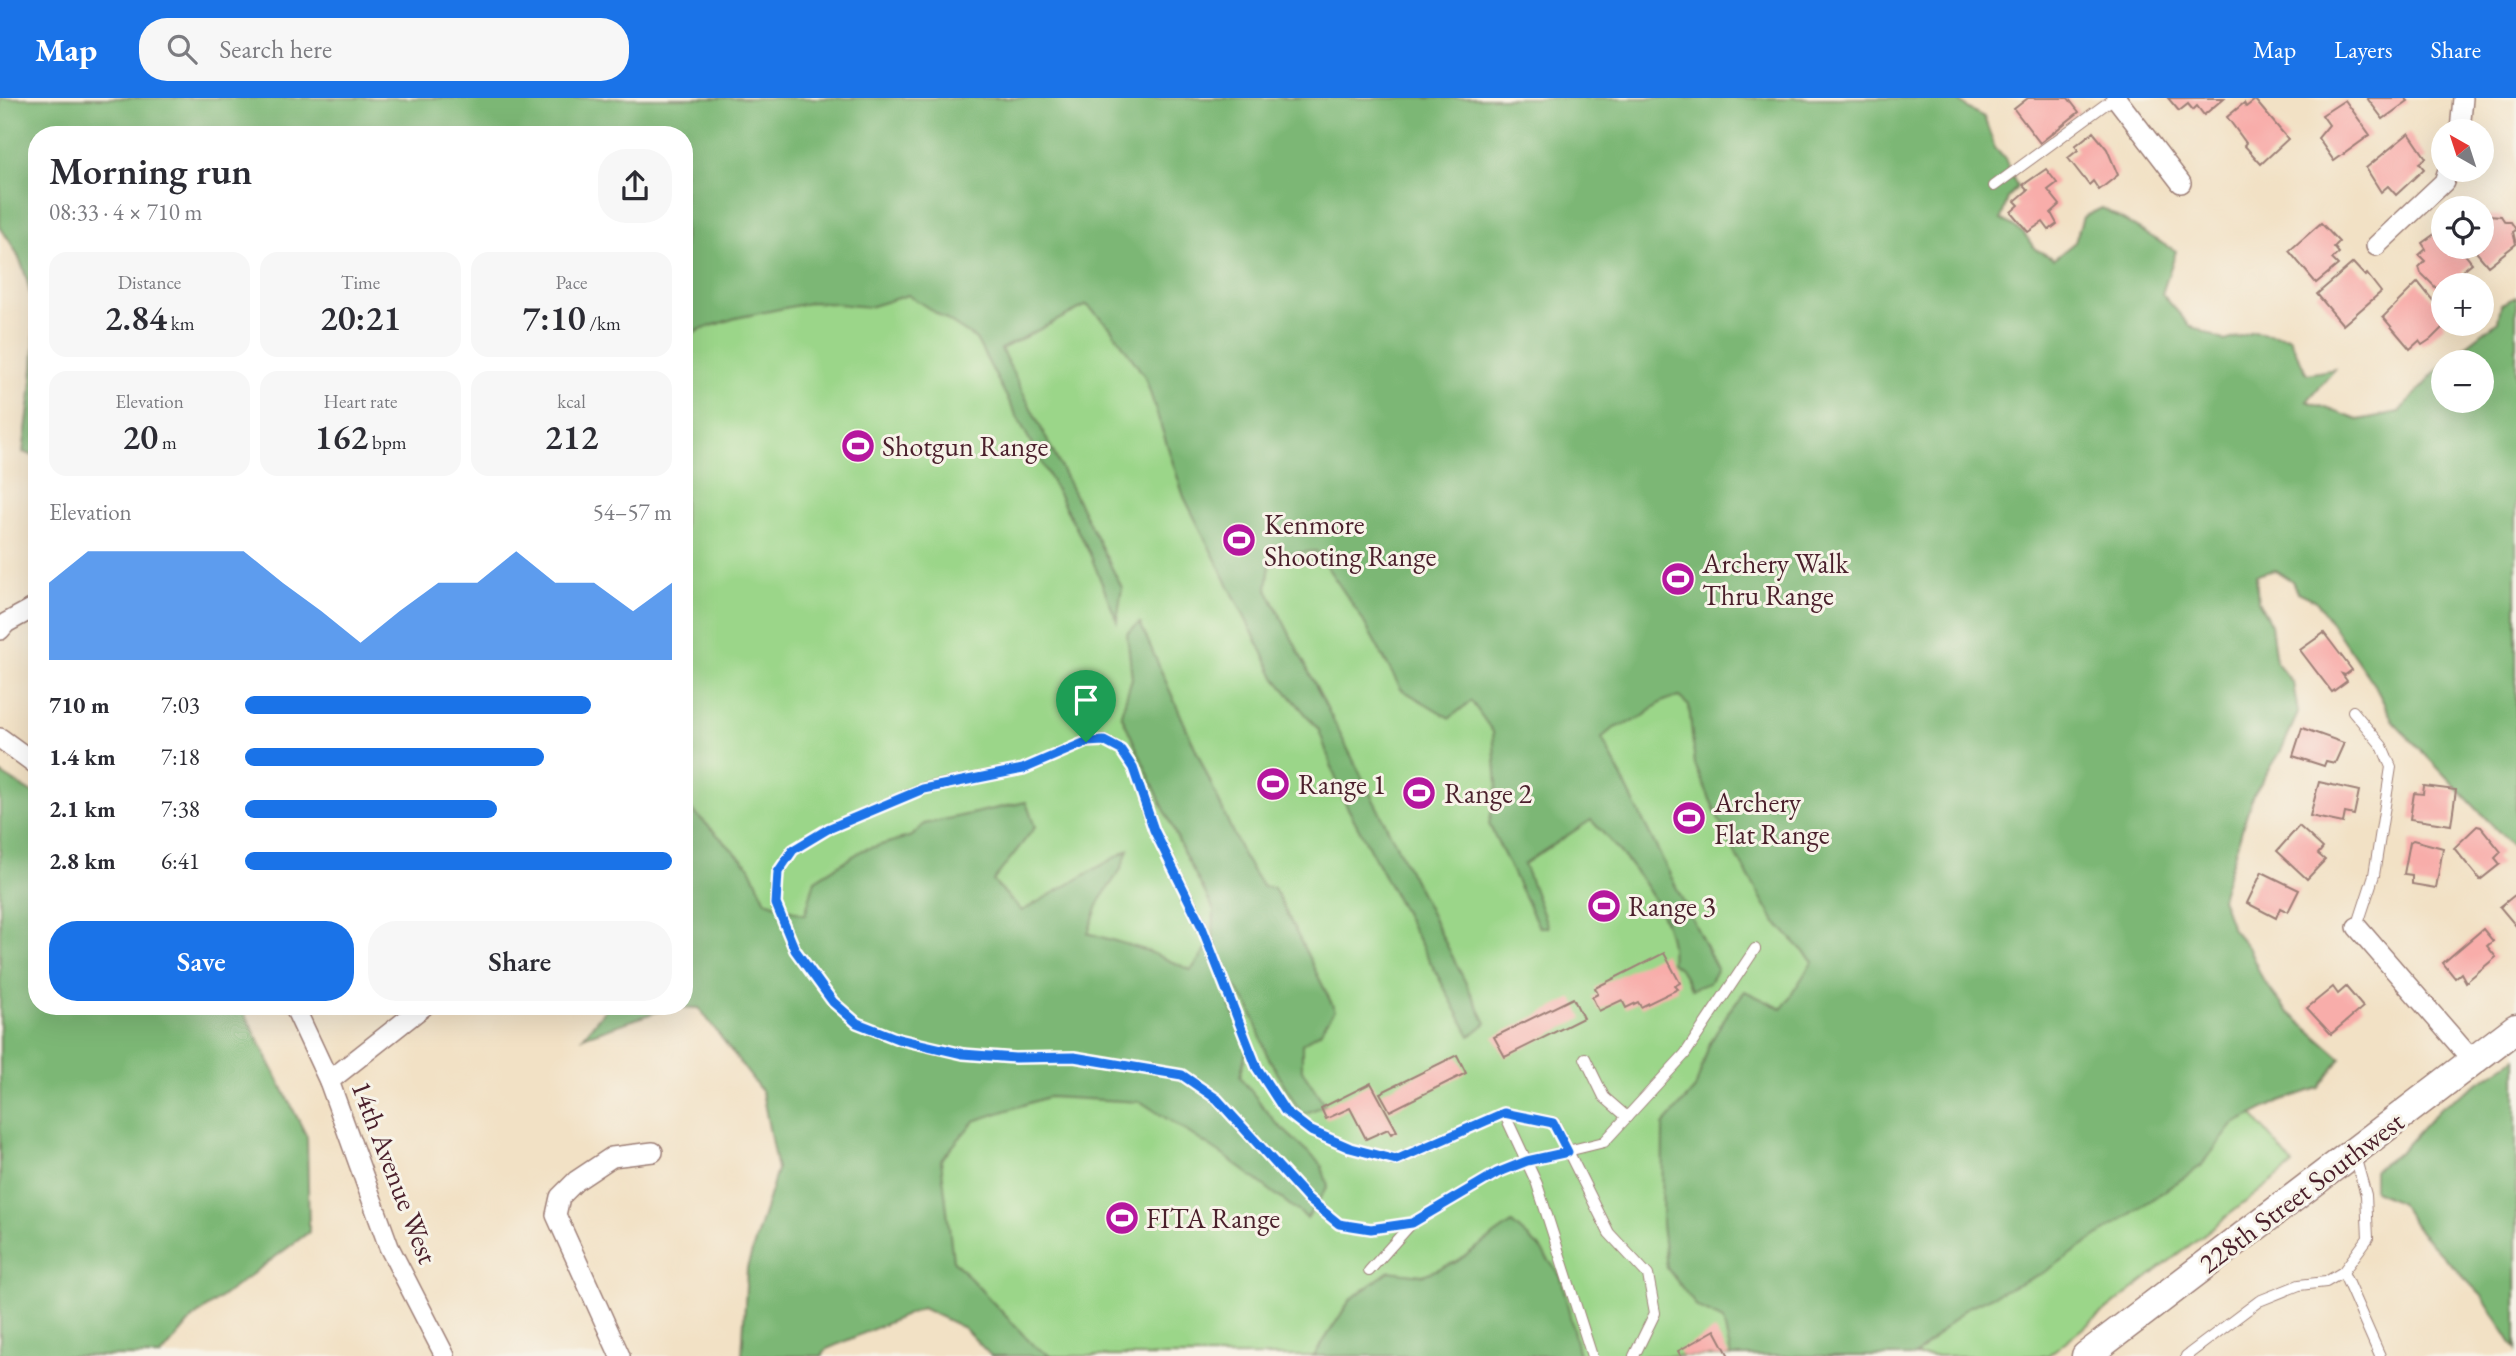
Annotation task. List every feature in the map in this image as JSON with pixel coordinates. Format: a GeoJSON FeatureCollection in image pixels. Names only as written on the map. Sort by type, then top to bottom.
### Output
{"type":"FeatureCollection","features":[{"type":"Feature","properties":{"kind":"main road","name":"228th Street Southwest"},"geometry":{"type":"LineString","coordinates":[[2086,1356],[2516,1028]]}},
{"type":"Feature","properties":{"kind":"street"},"geometry":{"type":"LineString","coordinates":[[2115,98],[2181,183]]}},
{"type":"Feature","properties":{"kind":"street"},"geometry":{"type":"LineString","coordinates":[[2461,119],[2463,98]]}},
{"type":"Feature","properties":{"kind":"street"},"geometry":{"type":"LineString","coordinates":[[2376,246],[2443,182]]}},
{"type":"Feature","properties":{"kind":"street"},"geometry":{"type":"LineString","coordinates":[[0,630],[6,623],[28,611]]}},
{"type":"Feature","properties":{"kind":"street"},"geometry":{"type":"LineString","coordinates":[[0,738],[28,758]]}},
{"type":"Feature","properties":{"kind":"street"},"geometry":{"type":"LineString","coordinates":[[2357,927],[2473,1061]]}},
{"type":"Feature","properties":{"kind":"street","name":"14th Avenue West"},"geometry":{"type":"LineString","coordinates":[[298,1015],[329,1080],[389,1247],[445,1356]]}},
{"type":"Feature","properties":{"kind":"street"},"geometry":{"type":"LineString","coordinates":[[329,1080],[412,1015]]}},
{"type":"Feature","properties":{"kind":"street"},"geometry":{"type":"LineString","coordinates":[[620,1356],[556,1215],[561,1197],[576,1181],[612,1157],[653,1152]]}},
{"type":"Feature","properties":{"kind":"lane"},"geometry":{"type":"LineString","coordinates":[[1994,186],[2115,98]]}},
{"type":"Feature","properties":{"kind":"lane"},"geometry":{"type":"LineString","coordinates":[[2353,711],[2382,746],[2391,767],[2374,875],[2357,927]]}},
{"type":"Feature","properties":{"kind":"lane"},"geometry":{"type":"LineString","coordinates":[[1412,1223],[1371,1229],[1339,1224],[1307,1198],[1217,1099],[1182,1075],[1074,1057],[1015,1058],[963,1054],[898,1039],[857,1023],[833,1002],[795,950],[776,904],[778,872],[793,850],[828,829],[923,789],[1023,769],[1086,742],[1104,741],[1121,750],[1133,768],[1154,830],[1201,925],[1257,1068],[1285,1111],[1311,1131],[1350,1148],[1396,1160],[1504,1113],[1553,1123],[1609,1233],[1648,1275],[1655,1313],[1634,1356]]}},
{"type":"Feature","properties":{"kind":"lane"},"geometry":{"type":"LineString","coordinates":[[1369,1271],[1412,1223],[1497,1173],[1527,1161],[1604,1142],[1685,1054],[1755,949]]}},
{"type":"Feature","properties":{"kind":"lane"},"geometry":{"type":"LineString","coordinates":[[1585,1058],[1604,1097],[1628,1117]]}},
{"type":"Feature","properties":{"kind":"lane"},"geometry":{"type":"LineString","coordinates":[[1504,1113],[1527,1161],[1592,1356]]}},
{"type":"Feature","properties":{"kind":"lane"},"geometry":{"type":"LineString","coordinates":[[2186,1356],[2259,1301],[2299,1285],[2326,1282],[2343,1272],[2368,1238],[2366,1195],[2353,1151]]}},
{"type":"Feature","properties":{"kind":"lane"},"geometry":{"type":"LineString","coordinates":[[2343,1272],[2381,1356]]}},
{"type":"Feature","properties":{"kind":"green space"},"geometry":{"type":"Polygon","coordinates":[[[0,98],[1957,98],[1968,109],[1984,117],[1995,148],[2005,159],[2017,187],[2008,198],[2001,219],[2023,232],[2035,249],[2054,259],[2075,242],[2083,217],[2102,208],[2176,251],[2162,294],[2190,326],[2225,341],[2254,332],[2289,337],[2307,374],[2335,369],[2307,401],[2358,420],[2399,412],[2431,377],[2431,413],[2494,413],[2494,350],[2461,350],[2479,336],[2494,336],[2494,324],[2498,321],[2501,304],[2516,297],[2516,850],[2393,721],[2376,688],[2316,601],[2297,592],[2292,581],[2275,570],[2256,575],[2258,601],[2271,625],[2276,662],[2293,683],[2298,713],[2281,751],[2252,797],[2221,898],[2232,928],[2248,947],[2263,980],[2286,1010],[2341,1058],[2319,1088],[2280,1101],[2234,1124],[2201,1166],[2045,1272],[1966,1308],[1915,1356],[1731,1356],[1723,1320],[1697,1307],[1667,1268],[1662,1225],[1663,1125],[1695,1089],[1709,1045],[1728,1012],[1745,991],[1782,1009],[1813,961],[1775,922],[1728,841],[1695,765],[1689,706],[1679,697],[1664,701],[1642,717],[1615,728],[1602,738],[1717,969],[1709,983],[1692,989],[1681,970],[1671,962],[1671,943],[1657,905],[1632,867],[1591,820],[1524,864],[1548,927],[1539,927],[1489,824],[1497,786],[1493,732],[1471,701],[1450,718],[1401,689],[1361,617],[1316,551],[1271,555],[1267,589],[1486,1023],[1470,1036],[1343,799],[1319,730],[1276,679],[1184,497],[1145,377],[1110,327],[1087,305],[1001,349],[1122,588],[1117,621],[1090,554],[976,339],[908,295],[869,307],[814,302],[736,318],[693,334],[693,126],[28,126],[28,287],[16,252],[0,228],[0,98]]]}},
{"type":"Feature","properties":{"kind":"green space","name":"Kenmore Shooting Range"},"geometry":{"type":"Polygon","coordinates":[[[470,98],[1441,98],[2293,1165],[2047,1356],[1001,1356],[693,958],[693,126],[434,126],[470,98]]]}},
{"type":"Feature","properties":{"kind":"green space"},"geometry":{"type":"Polygon","coordinates":[[[28,412],[28,454],[23,452],[28,412]]]}},
{"type":"Feature","properties":{"kind":"green space"},"geometry":{"type":"Polygon","coordinates":[[[1140,623],[1243,856],[1263,887],[1274,888],[1335,1010],[1320,1032],[1302,1044],[1302,1070],[1325,1105],[1302,1115],[1267,1055],[1250,1008],[1226,974],[1231,1007],[1248,1043],[1240,1077],[1277,1124],[1321,1164],[1328,1186],[1307,1218],[1226,1157],[1141,1102],[1048,1097],[974,1121],[941,1160],[953,1260],[1033,1345],[1051,1356],[991,1356],[964,1328],[922,1308],[827,1349],[822,1356],[742,1356],[747,1268],[777,1170],[762,1092],[699,1008],[693,1008],[693,811],[750,867],[766,901],[805,915],[815,880],[863,850],[912,836],[924,824],[1026,802],[1035,827],[993,881],[1022,911],[1128,850],[1121,869],[1100,900],[1088,933],[1145,950],[1191,970],[1213,941],[1214,910],[1184,853],[1121,714],[1132,678],[1127,633],[1140,623]]]}},
{"type":"Feature","properties":{"kind":"green space"},"geometry":{"type":"Polygon","coordinates":[[[0,773],[28,790],[28,1015],[246,1015],[307,1137],[309,1232],[193,1318],[161,1356],[0,1356],[0,773]]]}},
{"type":"Feature","properties":{"kind":"green space"},"geometry":{"type":"Polygon","coordinates":[[[601,1015],[648,1015],[583,1037],[601,1015]]]}},
{"type":"Feature","properties":{"kind":"green space"},"geometry":{"type":"Polygon","coordinates":[[[2516,1058],[2516,1350],[2482,1296],[2420,1232],[2399,1202],[2374,1191],[2374,1170],[2401,1151],[2439,1109],[2516,1058]]]}},
{"type":"Feature","properties":{"kind":"green space"},"geometry":{"type":"Polygon","coordinates":[[[1512,1223],[1539,1247],[1561,1277],[1579,1356],[1314,1356],[1351,1299],[1389,1271],[1423,1275],[1456,1262],[1512,1223]]]}},
{"type":"Feature","properties":{"kind":"building"},"geometry":{"type":"Polygon","coordinates":[[[2028,98],[2068,98],[2079,112],[2040,143],[2014,109],[2028,98]]]}},
{"type":"Feature","properties":{"kind":"building"},"geometry":{"type":"Polygon","coordinates":[[[2168,98],[2224,98],[2204,115],[2197,106],[2193,110],[2188,104],[2179,111],[2168,98]]]}},
{"type":"Feature","properties":{"kind":"building"},"geometry":{"type":"Polygon","coordinates":[[[2367,98],[2405,98],[2408,101],[2383,119],[2367,98]]]}},
{"type":"Feature","properties":{"kind":"building"},"geometry":{"type":"Polygon","coordinates":[[[2255,100],[2288,139],[2261,164],[2244,145],[2246,143],[2227,117],[2244,103],[2246,107],[2255,100]]]}},
{"type":"Feature","properties":{"kind":"building"},"geometry":{"type":"Polygon","coordinates":[[[2345,100],[2370,135],[2334,161],[2318,138],[2329,125],[2322,115],[2345,100]]]}},
{"type":"Feature","properties":{"kind":"building"},"geometry":{"type":"Polygon","coordinates":[[[2093,132],[2107,149],[2118,175],[2099,190],[2093,181],[2089,185],[2068,158],[2078,150],[2075,146],[2093,132]]]}},
{"type":"Feature","properties":{"kind":"building"},"geometry":{"type":"Polygon","coordinates":[[[2409,133],[2426,158],[2419,163],[2424,169],[2396,195],[2388,186],[2381,192],[2366,168],[2409,133]]]}},
{"type":"Feature","properties":{"kind":"building"},"geometry":{"type":"Polygon","coordinates":[[[2046,169],[2057,183],[2048,190],[2060,205],[2051,213],[2057,224],[2049,230],[2043,222],[2028,232],[2011,212],[2019,205],[2015,201],[2028,190],[2023,185],[2046,169]]]}},
{"type":"Feature","properties":{"kind":"building"},"geometry":{"type":"Polygon","coordinates":[[[2494,215],[2501,216],[2505,222],[2511,222],[2516,230],[2513,232],[2516,244],[2488,266],[2482,259],[2494,259],[2494,215]]]}},
{"type":"Feature","properties":{"kind":"building"},"geometry":{"type":"Polygon","coordinates":[[[2321,223],[2339,242],[2334,247],[2339,253],[2332,259],[2338,265],[2316,283],[2289,251],[2321,223]]]}},
{"type":"Feature","properties":{"kind":"building"},"geometry":{"type":"Polygon","coordinates":[[[2431,237],[2431,259],[2469,259],[2472,263],[2462,273],[2431,273],[2431,283],[2419,267],[2425,261],[2419,255],[2426,249],[2422,243],[2431,237]]]}},
{"type":"Feature","properties":{"kind":"building"},"geometry":{"type":"Polygon","coordinates":[[[2353,263],[2365,276],[2367,274],[2381,292],[2343,325],[2317,294],[2353,263]]]}},
{"type":"Feature","properties":{"kind":"building"},"geometry":{"type":"Polygon","coordinates":[[[2418,282],[2431,298],[2431,336],[2434,336],[2422,345],[2419,341],[2410,349],[2383,317],[2418,282]]]}},
{"type":"Feature","properties":{"kind":"building"},"geometry":{"type":"Polygon","coordinates":[[[2324,633],[2352,670],[2342,674],[2347,681],[2332,692],[2300,650],[2324,633]]]}},
{"type":"Feature","properties":{"kind":"building"},"geometry":{"type":"Polygon","coordinates":[[[2302,728],[2344,743],[2335,763],[2326,761],[2324,766],[2293,756],[2302,728]]]}},
{"type":"Feature","properties":{"kind":"building"},"geometry":{"type":"Polygon","coordinates":[[[2319,782],[2359,791],[2354,815],[2345,813],[2343,823],[2310,816],[2319,782]]]}},
{"type":"Feature","properties":{"kind":"building"},"geometry":{"type":"Polygon","coordinates":[[[2424,786],[2456,790],[2451,825],[2410,819],[2414,793],[2423,794],[2424,786]]]}},
{"type":"Feature","properties":{"kind":"building"},"geometry":{"type":"Polygon","coordinates":[[[2299,826],[2323,848],[2318,854],[2325,860],[2307,879],[2277,851],[2299,826]]]}},
{"type":"Feature","properties":{"kind":"building"},"geometry":{"type":"Polygon","coordinates":[[[2477,826],[2481,827],[2501,852],[2495,858],[2500,864],[2480,880],[2454,848],[2477,826]]]}},
{"type":"Feature","properties":{"kind":"building"},"geometry":{"type":"Polygon","coordinates":[[[2413,840],[2443,848],[2436,888],[2412,884],[2412,875],[2404,874],[2410,842],[2413,840]]]}},
{"type":"Feature","properties":{"kind":"building"},"geometry":{"type":"Polygon","coordinates":[[[2262,872],[2299,890],[2288,912],[2280,908],[2276,918],[2247,903],[2262,872]]]}},
{"type":"Feature","properties":{"kind":"building"},"geometry":{"type":"Polygon","coordinates":[[[2516,894],[2516,926],[2500,907],[2516,894]]]}},
{"type":"Feature","properties":{"kind":"building"},"geometry":{"type":"Polygon","coordinates":[[[2483,929],[2493,941],[2487,946],[2496,957],[2466,982],[2461,973],[2455,978],[2443,963],[2483,929]]]}},
{"type":"Feature","properties":{"kind":"building","name":"Range 3"},"geometry":{"type":"Polygon","coordinates":[[[1664,953],[1680,983],[1675,986],[1678,989],[1641,1007],[1638,1002],[1626,1008],[1622,1000],[1599,1011],[1592,997],[1598,994],[1595,988],[1664,953]]]}},
{"type":"Feature","properties":{"kind":"building"},"geometry":{"type":"Polygon","coordinates":[[[2333,987],[2338,994],[2346,987],[2363,1007],[2331,1034],[2307,1008],[2333,987]]]}},
{"type":"Feature","properties":{"kind":"building"},"geometry":{"type":"Polygon","coordinates":[[[1573,998],[1583,1018],[1505,1057],[1494,1037],[1573,998]]]}},
{"type":"Feature","properties":{"kind":"building"},"geometry":{"type":"Polygon","coordinates":[[[1457,1055],[1466,1073],[1390,1111],[1380,1093],[1457,1055]]]}},
{"type":"Feature","properties":{"kind":"building"},"geometry":{"type":"Polygon","coordinates":[[[1371,1083],[1397,1131],[1391,1134],[1388,1129],[1366,1139],[1350,1108],[1326,1119],[1321,1108],[1371,1083]]]}},
{"type":"Feature","properties":{"kind":"building"},"geometry":{"type":"Polygon","coordinates":[[[1715,1330],[1729,1356],[1681,1356],[1678,1351],[1715,1330]]]}},
{"type":"Feature","properties":{"kind":"place","name":"Shotgun Range"},"geometry":{"type":"Point","coordinates":[858,446]}},
{"type":"Feature","properties":{"kind":"place","name":"Kenmore Shooting Range"},"geometry":{"type":"Point","coordinates":[1239,540]}},
{"type":"Feature","properties":{"kind":"place","name":"Archery Walk Thru Range"},"geometry":{"type":"Point","coordinates":[1678,579]}},
{"type":"Feature","properties":{"kind":"place","name":"Range 1"},"geometry":{"type":"Point","coordinates":[1273,784]}},
{"type":"Feature","properties":{"kind":"place","name":"Range 2"},"geometry":{"type":"Point","coordinates":[1419,793]}},
{"type":"Feature","properties":{"kind":"place","name":"Archery Flat Range"},"geometry":{"type":"Point","coordinates":[1689,818]}},
{"type":"Feature","properties":{"kind":"place","name":"Range 3"},"geometry":{"type":"Point","coordinates":[1604,906]}},
{"type":"Feature","properties":{"kind":"place","name":"FITA Range"},"geometry":{"type":"Point","coordinates":[1122,1218]}},
{"type":"Feature","properties":{"kind":"route"},"geometry":{"type":"LineString","coordinates":[[1104,741],[1121,750],[1133,768],[1154,830],[1201,925],[1257,1068],[1285,1111],[1311,1131],[1350,1148],[1396,1160],[1504,1113],[1553,1123],[1568,1152],[1527,1161],[1497,1173],[1412,1223],[1371,1229],[1339,1224],[1307,1198],[1217,1099],[1182,1075],[1074,1057],[1015,1058],[963,1054],[898,1039],[857,1023],[833,1002],[795,950],[776,904],[778,872],[793,850],[828,829],[923,789],[1023,769],[1086,742],[1104,741]]}}]}
